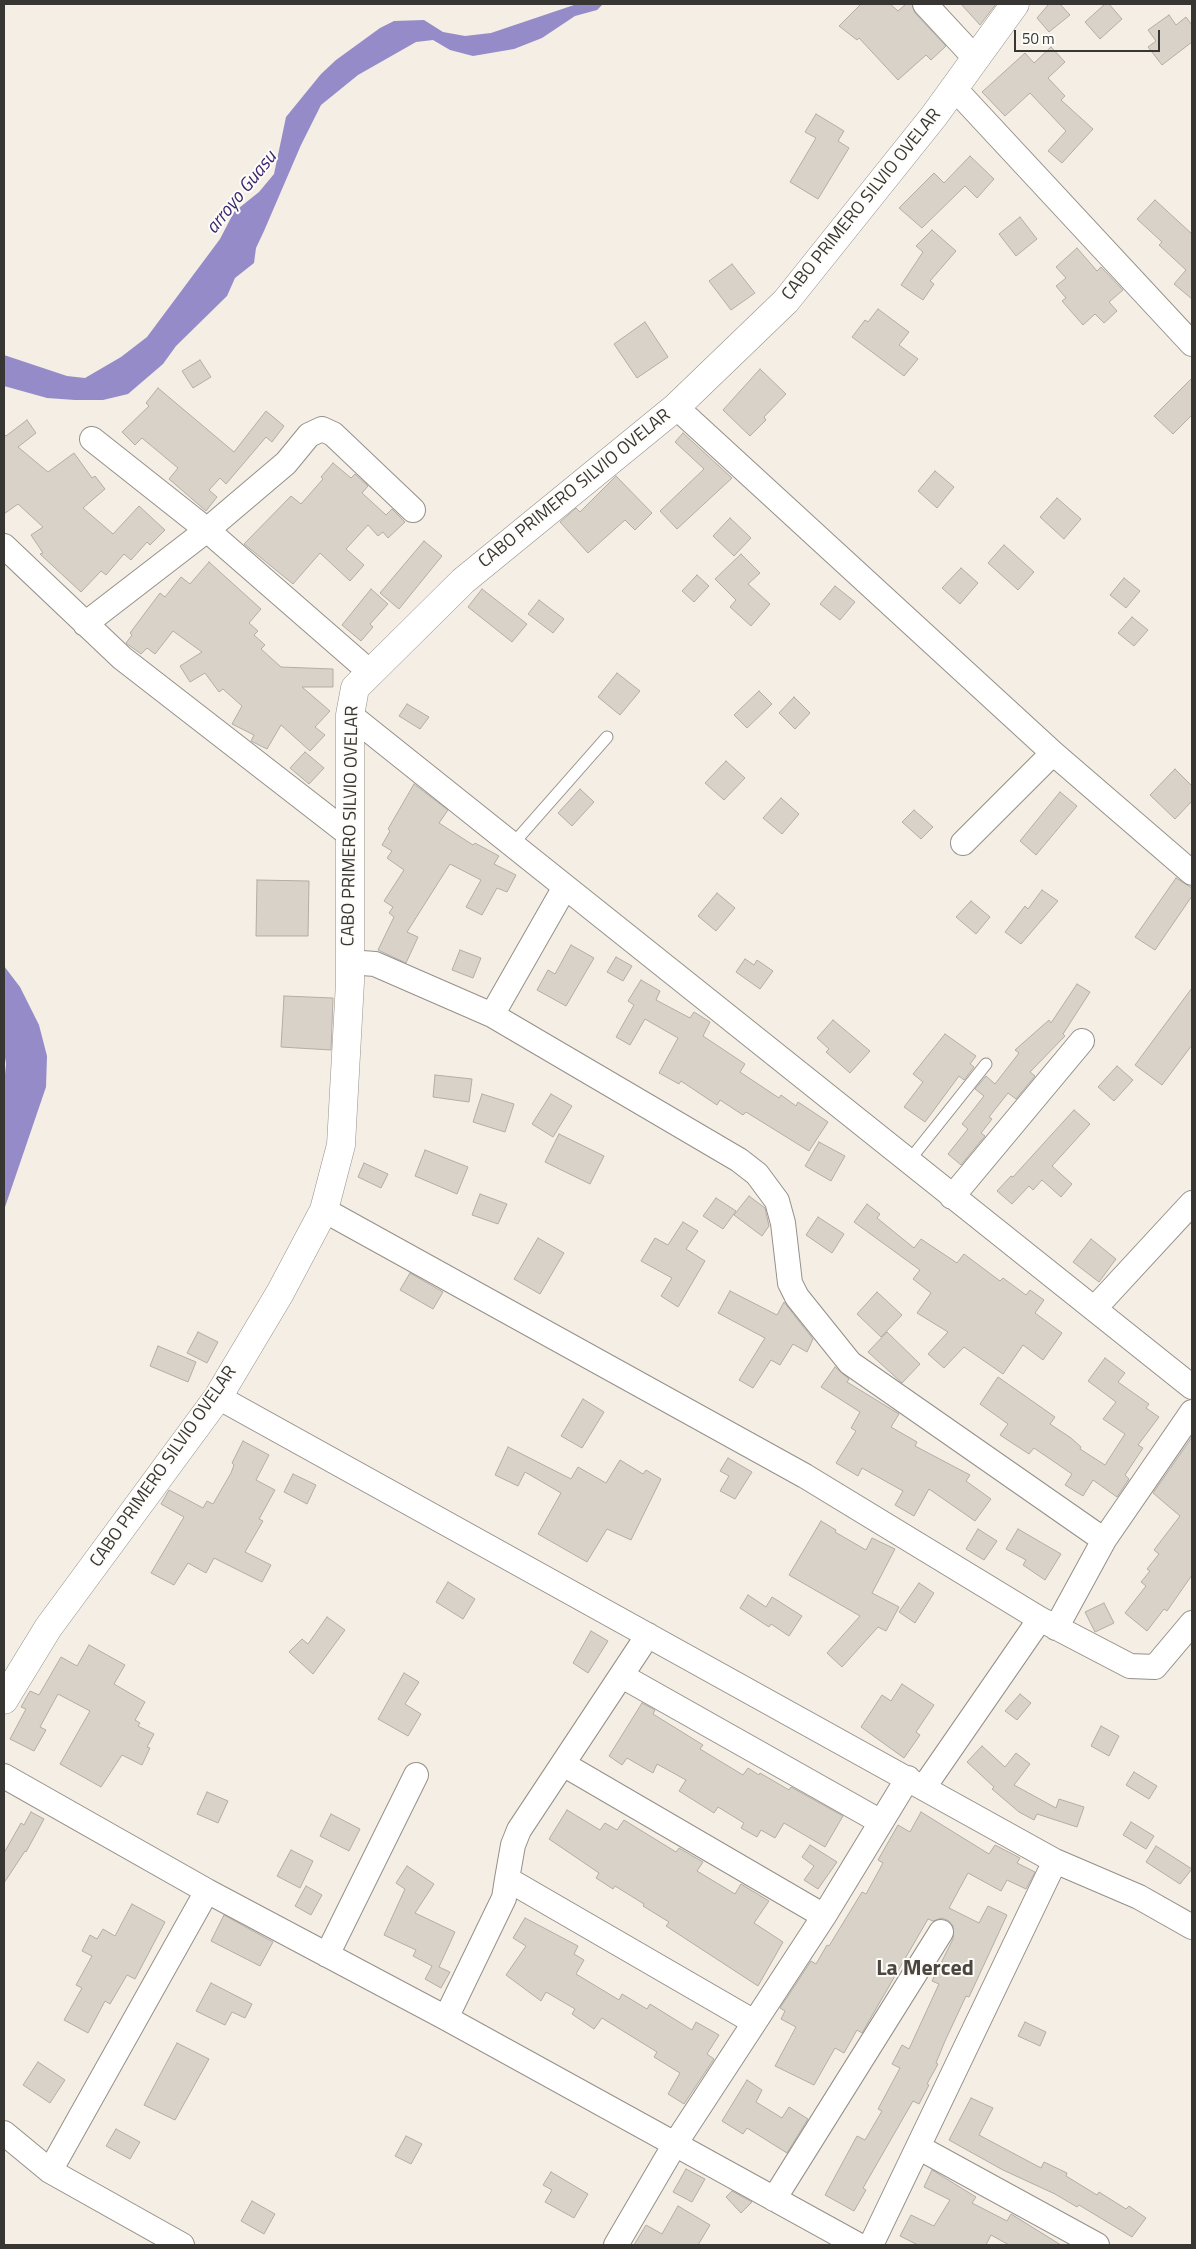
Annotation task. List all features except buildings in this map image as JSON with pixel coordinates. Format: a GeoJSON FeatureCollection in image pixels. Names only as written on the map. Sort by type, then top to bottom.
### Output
{"type":"FeatureCollection","features":[{"type":"Feature","properties":{"kind":"main road","name":"CABO PRIMERO SILVIO OVELAR"},"geometry":{"type":"LineString","coordinates":[[4,1700],[48,1628],[218,1398],[280,1293],[324,1210],[340,1145],[349,962],[350,715],[355,688],[463,581],[676,407],[786,301],[955,89],[1015,4]]}},
{"type":"Feature","properties":{"kind":"street"},"geometry":{"type":"LineString","coordinates":[[926,4],[976,60]]}},
{"type":"Feature","properties":{"kind":"street"},"geometry":{"type":"LineString","coordinates":[[955,89],[1192,344]]}},
{"type":"Feature","properties":{"kind":"street"},"geometry":{"type":"LineString","coordinates":[[676,407],[1053,753],[1192,873]]}},
{"type":"Feature","properties":{"kind":"street"},"geometry":{"type":"LineString","coordinates":[[86,624],[206,530],[286,462],[309,435],[322,429],[334,434],[413,510]]}},
{"type":"Feature","properties":{"kind":"street"},"geometry":{"type":"LineString","coordinates":[[92,439],[206,530],[370,672]]}},
{"type":"Feature","properties":{"kind":"street"},"geometry":{"type":"LineString","coordinates":[[4,546],[147,679],[350,835]]}},
{"type":"Feature","properties":{"kind":"street"},"geometry":{"type":"LineString","coordinates":[[350,715],[1192,1387]]}},
{"type":"Feature","properties":{"kind":"street"},"geometry":{"type":"LineString","coordinates":[[964,843],[1053,753]]}},
{"type":"Feature","properties":{"kind":"street"},"geometry":{"type":"LineString","coordinates":[[492,1015],[565,887]]}},
{"type":"Feature","properties":{"kind":"street"},"geometry":{"type":"LineString","coordinates":[[349,962],[375,964],[492,1015],[739,1160],[757,1174],[777,1201],[783,1223],[790,1283],[797,1297],[850,1364],[1104,1540]]}},
{"type":"Feature","properties":{"kind":"street"},"geometry":{"type":"LineString","coordinates":[[952,1197],[1082,1041]]}},
{"type":"Feature","properties":{"kind":"street"},"geometry":{"type":"LineString","coordinates":[[1094,1310],[1192,1203]]}},
{"type":"Feature","properties":{"kind":"street"},"geometry":{"type":"LineString","coordinates":[[324,1210],[805,1476],[1048,1624],[1130,1666],[1155,1667],[1192,1623]]}},
{"type":"Feature","properties":{"kind":"street"},"geometry":{"type":"LineString","coordinates":[[218,1398],[1056,1861],[1139,1897],[1192,1927]]}},
{"type":"Feature","properties":{"kind":"street"},"geometry":{"type":"LineString","coordinates":[[616,2245],[675,2144],[824,1916],[881,1822],[916,1783],[1048,1624],[1192,1412]]}},
{"type":"Feature","properties":{"kind":"street"},"geometry":{"type":"LineString","coordinates":[[446,2018],[504,1898],[513,1844],[519,1830],[648,1635]]}},
{"type":"Feature","properties":{"kind":"street"},"geometry":{"type":"LineString","coordinates":[[622,1676],[881,1822]]}},
{"type":"Feature","properties":{"kind":"street"},"geometry":{"type":"LineString","coordinates":[[563,1764],[824,1916]]}},
{"type":"Feature","properties":{"kind":"street"},"geometry":{"type":"LineString","coordinates":[[327,1955],[416,1775]]}},
{"type":"Feature","properties":{"kind":"street"},"geometry":{"type":"LineString","coordinates":[[4,1776],[207,1891],[446,2018],[858,2245]]}},
{"type":"Feature","properties":{"kind":"street"},"geometry":{"type":"LineString","coordinates":[[871,2245],[1056,1861]]}},
{"type":"Feature","properties":{"kind":"street"},"geometry":{"type":"LineString","coordinates":[[506,1879],[754,2022]]}},
{"type":"Feature","properties":{"kind":"street"},"geometry":{"type":"LineString","coordinates":[[50,2171],[207,1891]]}},
{"type":"Feature","properties":{"kind":"street"},"geometry":{"type":"LineString","coordinates":[[774,2199],[941,1932]]}},
{"type":"Feature","properties":{"kind":"street"},"geometry":{"type":"LineString","coordinates":[[4,2133],[50,2171],[182,2245]]}},
{"type":"Feature","properties":{"kind":"street"},"geometry":{"type":"LineString","coordinates":[[918,2147],[1097,2245]]}},
{"type":"Feature","properties":{"kind":"lane"},"geometry":{"type":"LineString","coordinates":[[512,845],[607,737]]}},
{"type":"Feature","properties":{"kind":"lane"},"geometry":{"type":"LineString","coordinates":[[908,1162],[986,1064]]}},
{"type":"Feature","properties":{"kind":"shaded area"},"geometry":{"type":"Polygon","coordinates":[[[577,4],[603,4],[597,10],[575,16],[542,38],[514,49],[473,56],[450,50],[433,40],[416,42],[358,75],[321,105],[301,145],[256,248],[254,263],[235,278],[227,296],[176,346],[163,364],[128,394],[103,400],[75,400],[47,398],[4,386],[4,355],[67,376],[85,378],[121,357],[147,337],[220,239],[234,212],[259,192],[274,174],[286,117],[321,74],[336,60],[380,28],[394,21],[424,20],[443,32],[465,36],[491,33],[577,4]]]}},
{"type":"Feature","properties":{"kind":"shaded area"},"geometry":{"type":"Polygon","coordinates":[[[4,966],[20,987],[39,1025],[47,1056],[46,1087],[4,1210],[4,1084],[6,1064],[4,1051],[4,966]]]}},
{"type":"Feature","properties":{"kind":"district","name":"La Merced"},"geometry":{"type":"Point","coordinates":[925,1970]}},
{"type":"Feature","properties":{"kind":"water label","name":"arroyo Guasu"},"geometry":{"type":"Point","coordinates":[242,193]}}]}
